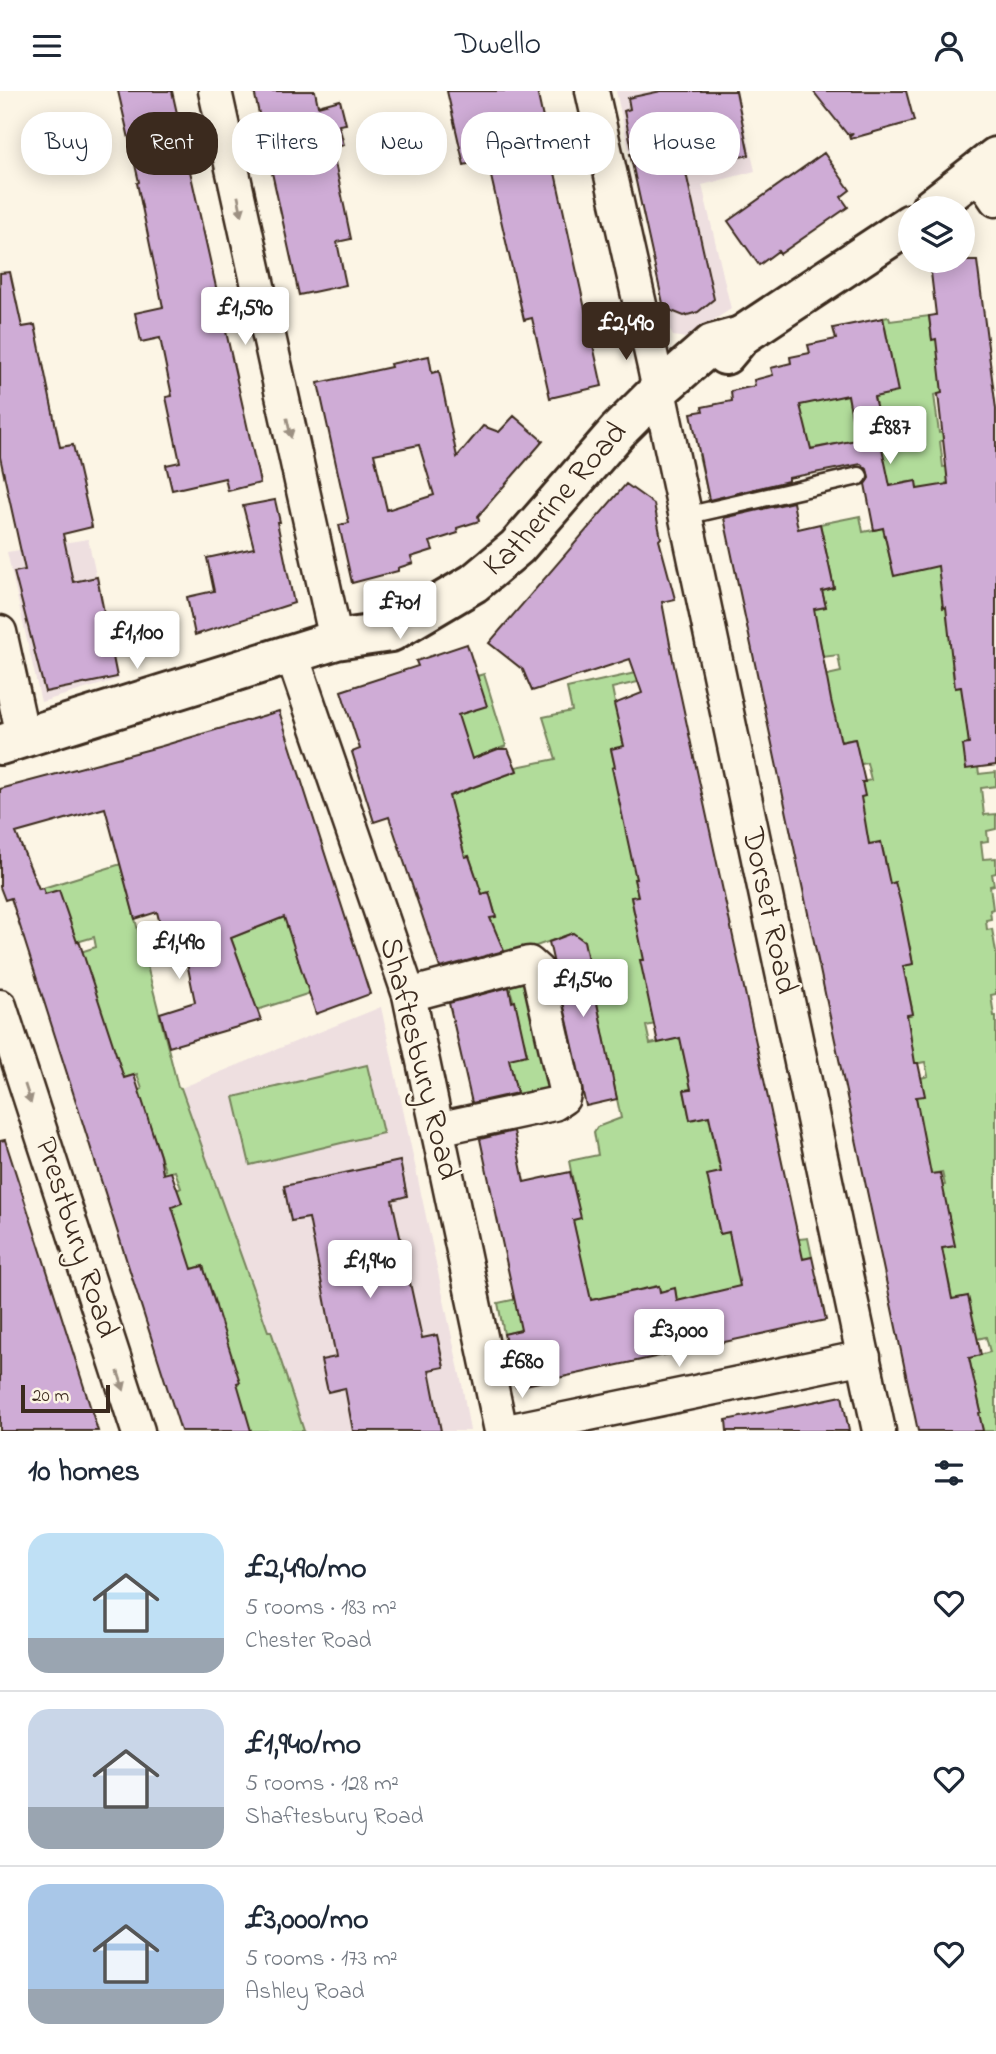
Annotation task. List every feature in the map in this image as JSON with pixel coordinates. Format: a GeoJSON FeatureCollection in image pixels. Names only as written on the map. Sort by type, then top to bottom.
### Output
{"type":"FeatureCollection","features":[{"type":"Feature","properties":{"kind":"main road"},"geometry":{"type":"LineString","coordinates":[[953,196],[990,176]]}},
{"type":"Feature","properties":{"kind":"main road","name":"Katherine Road"},"geometry":{"type":"LineString","coordinates":[[12,741],[337,640],[385,614],[446,598],[474,583],[517,547],[618,431],[712,344],[741,336],[898,232]]}},
{"type":"Feature","properties":{"kind":"street"},"geometry":{"type":"LineString","coordinates":[[215,91],[337,640]]}},
{"type":"Feature","properties":{"kind":"street","name":"Dorset Road"},"geometry":{"type":"LineString","coordinates":[[592,91],[659,391],[879,1431]]}},
{"type":"Feature","properties":{"kind":"street"},"geometry":{"type":"LineString","coordinates":[[0,632],[12,741]]}},
{"type":"Feature","properties":{"kind":"street","name":"Shaftesbury Road"},"geometry":{"type":"LineString","coordinates":[[292,655],[409,995],[501,1431]]}},
{"type":"Feature","properties":{"kind":"street"},"geometry":{"type":"LineString","coordinates":[[409,995],[529,963],[538,971],[565,1090],[562,1098],[554,1104],[437,1129]]}},
{"type":"Feature","properties":{"kind":"street","name":"Prestbury Road"},"geometry":{"type":"LineString","coordinates":[[0,1006],[138,1431]]}},
{"type":"Feature","properties":{"kind":"street"},"geometry":{"type":"LineString","coordinates":[[507,1431],[864,1357]]}},
{"type":"Feature","properties":{"kind":"lane"},"geometry":{"type":"LineString","coordinates":[[685,516],[859,476]]}},
{"type":"Feature","properties":{"kind":"shaded area"},"geometry":{"type":"Polygon","coordinates":[[[616,91],[737,91],[755,171],[740,175],[740,112],[629,112],[629,150],[616,91]]]}},
{"type":"Feature","properties":{"kind":"shaded area"},"geometry":{"type":"Polygon","coordinates":[[[635,175],[740,175],[702,185],[731,309],[686,338],[673,336],[668,327],[635,175]]]}},
{"type":"Feature","properties":{"kind":"shaded area"},"geometry":{"type":"Polygon","coordinates":[[[88,539],[119,679],[41,702],[7,552],[88,539]]]}},
{"type":"Feature","properties":{"kind":"shaded area"},"geometry":{"type":"Polygon","coordinates":[[[381,1007],[470,1431],[304,1431],[271,1332],[181,1088],[381,1007]]]}},
{"type":"Feature","properties":{"kind":"green space"},"geometry":{"type":"Polygon","coordinates":[[[929,316],[932,339],[945,338],[954,391],[934,395],[939,433],[964,430],[965,437],[940,441],[943,467],[967,465],[969,480],[946,483],[943,607],[949,607],[964,664],[952,666],[955,688],[994,683],[996,740],[963,745],[978,767],[979,774],[996,772],[996,786],[981,788],[984,815],[996,814],[996,829],[987,831],[988,841],[981,842],[983,859],[996,858],[996,873],[992,874],[994,885],[990,886],[993,909],[990,910],[991,919],[986,920],[987,930],[992,929],[996,952],[996,994],[991,995],[996,1016],[996,1431],[983,1431],[982,1426],[954,1418],[981,1412],[973,1377],[946,1383],[945,1378],[972,1372],[969,1358],[990,1352],[986,1337],[936,1348],[950,1287],[944,1260],[917,1253],[955,1246],[934,1187],[945,1185],[942,1172],[902,1180],[887,1103],[924,1095],[921,1078],[928,1076],[925,1062],[881,1070],[911,1037],[908,1021],[870,1023],[913,1014],[909,994],[860,975],[913,964],[910,947],[901,949],[897,927],[905,924],[895,883],[880,886],[886,863],[881,842],[857,847],[825,805],[864,796],[862,782],[871,780],[867,763],[817,773],[814,762],[858,753],[855,739],[834,743],[796,682],[841,672],[838,655],[823,657],[820,642],[800,612],[826,607],[822,591],[834,588],[820,524],[860,516],[863,532],[883,528],[894,575],[921,569],[909,482],[889,486],[879,436],[766,457],[707,490],[699,455],[712,452],[801,410],[800,405],[837,343],[852,414],[876,410],[874,397],[891,393],[891,358],[883,318],[889,317],[890,321],[929,316]]]}},
{"type":"Feature","properties":{"kind":"green space"},"geometry":{"type":"Polygon","coordinates":[[[640,672],[642,681],[612,688],[623,743],[657,744],[611,749],[615,767],[612,768],[656,875],[634,879],[638,896],[631,898],[645,960],[641,960],[674,1020],[646,1026],[650,1044],[717,1030],[719,1040],[682,1048],[688,1072],[728,1081],[684,1091],[690,1119],[709,1116],[718,1162],[743,1157],[745,1167],[708,1175],[720,1234],[729,1232],[732,1246],[808,1238],[812,1257],[777,1264],[780,1278],[677,1301],[675,1289],[660,1292],[658,1286],[596,1299],[522,1330],[504,1334],[498,1303],[546,1293],[582,1263],[573,1220],[580,1218],[569,1161],[598,1155],[594,1132],[597,1127],[621,1118],[584,941],[573,933],[479,966],[478,963],[504,953],[500,941],[466,925],[496,916],[489,893],[457,902],[478,882],[469,856],[449,864],[445,850],[462,845],[456,822],[444,798],[517,771],[516,767],[556,759],[543,717],[572,711],[567,688],[640,672]]]}},
{"type":"Feature","properties":{"kind":"green space"},"geometry":{"type":"Polygon","coordinates":[[[484,674],[506,746],[446,769],[452,696],[477,676],[484,674]]]}},
{"type":"Feature","properties":{"kind":"green space"},"geometry":{"type":"Polygon","coordinates":[[[121,864],[178,1087],[181,1088],[268,1331],[271,1331],[304,1431],[251,1431],[203,1311],[216,1306],[203,1266],[192,1269],[151,1214],[182,1203],[177,1190],[181,1188],[175,1171],[163,1174],[162,1171],[165,1170],[146,1114],[126,1094],[142,1089],[137,1074],[124,1078],[68,956],[96,947],[94,937],[63,946],[59,890],[45,894],[43,888],[121,864]]]}},
{"type":"Feature","properties":{"kind":"green space"},"geometry":{"type":"Polygon","coordinates":[[[285,917],[306,983],[329,987],[257,1010],[231,938],[285,917]]]}},
{"type":"Feature","properties":{"kind":"green space"},"geometry":{"type":"Polygon","coordinates":[[[531,974],[555,1087],[546,1100],[518,1097],[515,1085],[511,1086],[498,1061],[527,1054],[524,1041],[518,1043],[518,1015],[507,980],[531,974]]]}},
{"type":"Feature","properties":{"kind":"green space"},"geometry":{"type":"Polygon","coordinates":[[[367,1065],[383,1133],[250,1165],[234,1097],[367,1065]]]}},
{"type":"Feature","properties":{"kind":"building"},"geometry":{"type":"Polygon","coordinates":[[[118,91],[172,91],[177,112],[126,112],[126,126],[118,91]]]}},
{"type":"Feature","properties":{"kind":"building"},"geometry":{"type":"Polygon","coordinates":[[[254,91],[315,91],[318,106],[340,100],[346,124],[342,125],[342,112],[259,112],[254,91]]]}},
{"type":"Feature","properties":{"kind":"building"},"geometry":{"type":"Polygon","coordinates":[[[447,91],[537,91],[542,112],[461,112],[461,152],[447,91]]]}},
{"type":"Feature","properties":{"kind":"building"},"geometry":{"type":"Polygon","coordinates":[[[661,91],[736,91],[749,155],[740,157],[740,112],[629,112],[629,135],[624,111],[630,109],[628,98],[661,91]]]}},
{"type":"Feature","properties":{"kind":"building"},"geometry":{"type":"Polygon","coordinates":[[[813,91],[906,91],[914,121],[850,139],[849,136],[853,133],[847,134],[813,91]]]}},
{"type":"Feature","properties":{"kind":"building"},"geometry":{"type":"Polygon","coordinates":[[[824,153],[850,190],[841,197],[848,207],[780,254],[778,251],[759,265],[728,221],[824,153]]]}},
{"type":"Feature","properties":{"kind":"building"},"geometry":{"type":"Polygon","coordinates":[[[137,175],[191,175],[260,483],[228,491],[225,478],[172,490],[166,465],[180,462],[166,397],[172,396],[160,338],[141,342],[135,313],[163,307],[137,183],[137,175]]]}},
{"type":"Feature","properties":{"kind":"building"},"geometry":{"type":"Polygon","coordinates":[[[273,175],[338,175],[351,239],[337,242],[346,285],[299,295],[273,175]]]}},
{"type":"Feature","properties":{"kind":"building"},"geometry":{"type":"Polygon","coordinates":[[[491,175],[556,175],[602,386],[550,398],[532,318],[524,320],[491,175]]]}},
{"type":"Feature","properties":{"kind":"building"},"geometry":{"type":"Polygon","coordinates":[[[635,175],[686,175],[714,299],[698,312],[684,316],[664,308],[635,175]]]}},
{"type":"Feature","properties":{"kind":"building"},"geometry":{"type":"Polygon","coordinates":[[[977,261],[996,409],[996,765],[966,769],[963,745],[969,744],[965,714],[961,687],[955,688],[946,607],[943,608],[938,566],[894,576],[883,528],[874,530],[865,484],[869,478],[867,469],[861,464],[788,478],[788,481],[709,500],[691,413],[703,411],[702,407],[732,401],[731,391],[755,386],[754,380],[773,375],[771,368],[791,363],[790,357],[810,353],[808,345],[836,339],[833,328],[883,318],[898,392],[874,397],[877,410],[874,410],[890,486],[916,481],[917,489],[948,484],[938,394],[942,393],[936,339],[932,340],[929,316],[936,315],[931,273],[975,273],[977,261]],[[848,395],[800,405],[811,449],[856,440],[848,395]]]}},
{"type":"Feature","properties":{"kind":"building"},"geometry":{"type":"Polygon","coordinates":[[[10,272],[22,327],[35,325],[60,447],[73,445],[92,527],[63,534],[73,582],[97,577],[117,677],[45,692],[14,572],[25,570],[0,457],[0,273],[10,272]]]}},
{"type":"Feature","properties":{"kind":"building"},"geometry":{"type":"Polygon","coordinates":[[[429,356],[432,373],[439,371],[457,457],[483,426],[499,432],[514,416],[543,441],[478,516],[479,521],[457,528],[458,533],[430,542],[433,550],[411,557],[413,563],[398,568],[398,571],[352,583],[339,525],[349,523],[318,383],[391,367],[390,364],[429,356]],[[419,445],[374,454],[387,510],[434,495],[419,445]]]}},
{"type":"Feature","properties":{"kind":"building"},"geometry":{"type":"Polygon","coordinates":[[[626,484],[654,504],[661,538],[659,540],[675,599],[662,602],[674,665],[803,1259],[812,1257],[826,1320],[516,1387],[504,1334],[521,1330],[480,1139],[514,1131],[524,1182],[570,1172],[581,1218],[573,1220],[591,1300],[659,1286],[660,1292],[675,1288],[677,1301],[740,1286],[729,1232],[720,1234],[707,1175],[721,1172],[709,1116],[690,1120],[684,1090],[691,1089],[680,1038],[658,1043],[640,960],[644,960],[631,897],[638,896],[636,879],[612,768],[615,767],[611,749],[624,746],[614,704],[642,693],[630,659],[532,691],[523,670],[489,643],[626,484]]]}},
{"type":"Feature","properties":{"kind":"building"},"geometry":{"type":"Polygon","coordinates":[[[275,500],[294,603],[195,635],[187,597],[214,591],[207,558],[254,548],[243,506],[275,500]]]}},
{"type":"Feature","properties":{"kind":"building"},"geometry":{"type":"Polygon","coordinates":[[[793,502],[798,529],[820,524],[834,588],[822,591],[826,607],[814,609],[831,700],[841,742],[855,739],[865,782],[862,782],[865,796],[861,797],[869,844],[881,842],[890,884],[895,882],[901,904],[913,964],[903,966],[913,1014],[907,1015],[915,1063],[918,1063],[925,1096],[916,1097],[931,1174],[940,1173],[955,1246],[942,1248],[952,1299],[968,1296],[981,1355],[969,1358],[983,1431],[918,1431],[724,518],[793,502]]]}},
{"type":"Feature","properties":{"kind":"building"},"geometry":{"type":"Polygon","coordinates":[[[467,644],[487,706],[458,715],[472,759],[498,749],[508,749],[517,771],[449,796],[465,857],[469,856],[482,894],[489,892],[496,917],[490,918],[504,951],[440,968],[389,817],[374,822],[352,752],[360,749],[341,691],[418,666],[416,661],[467,644]]]}},
{"type":"Feature","properties":{"kind":"building"},"geometry":{"type":"Polygon","coordinates":[[[279,711],[370,994],[316,1014],[284,917],[231,938],[261,1020],[169,1047],[160,1013],[195,1002],[184,948],[167,952],[157,912],[135,919],[105,808],[16,833],[39,889],[43,888],[45,894],[59,890],[77,942],[79,941],[124,1078],[134,1075],[160,1156],[163,1174],[171,1172],[182,1203],[172,1207],[192,1269],[203,1266],[240,1382],[237,1383],[251,1431],[181,1431],[11,898],[5,900],[0,887],[0,789],[162,746],[279,711]]]}},
{"type":"Feature","properties":{"kind":"building"},"geometry":{"type":"Polygon","coordinates":[[[573,933],[584,941],[617,1099],[586,1106],[549,942],[573,933]]]}},
{"type":"Feature","properties":{"kind":"building"},"geometry":{"type":"Polygon","coordinates":[[[509,987],[512,1002],[515,1001],[527,1055],[509,1059],[517,1093],[472,1103],[449,1003],[509,987]]]}},
{"type":"Feature","properties":{"kind":"building"},"geometry":{"type":"Polygon","coordinates":[[[5,1140],[98,1431],[0,1431],[0,1141],[5,1140]]]}},
{"type":"Feature","properties":{"kind":"building"},"geometry":{"type":"Polygon","coordinates":[[[400,1161],[407,1196],[392,1200],[422,1338],[437,1335],[444,1367],[429,1370],[441,1431],[353,1431],[345,1388],[328,1392],[321,1360],[336,1357],[309,1218],[291,1221],[284,1186],[400,1161]]]}},
{"type":"Feature","properties":{"kind":"building"},"geometry":{"type":"Polygon","coordinates":[[[842,1396],[849,1431],[727,1431],[726,1420],[842,1396]]]}}]}
